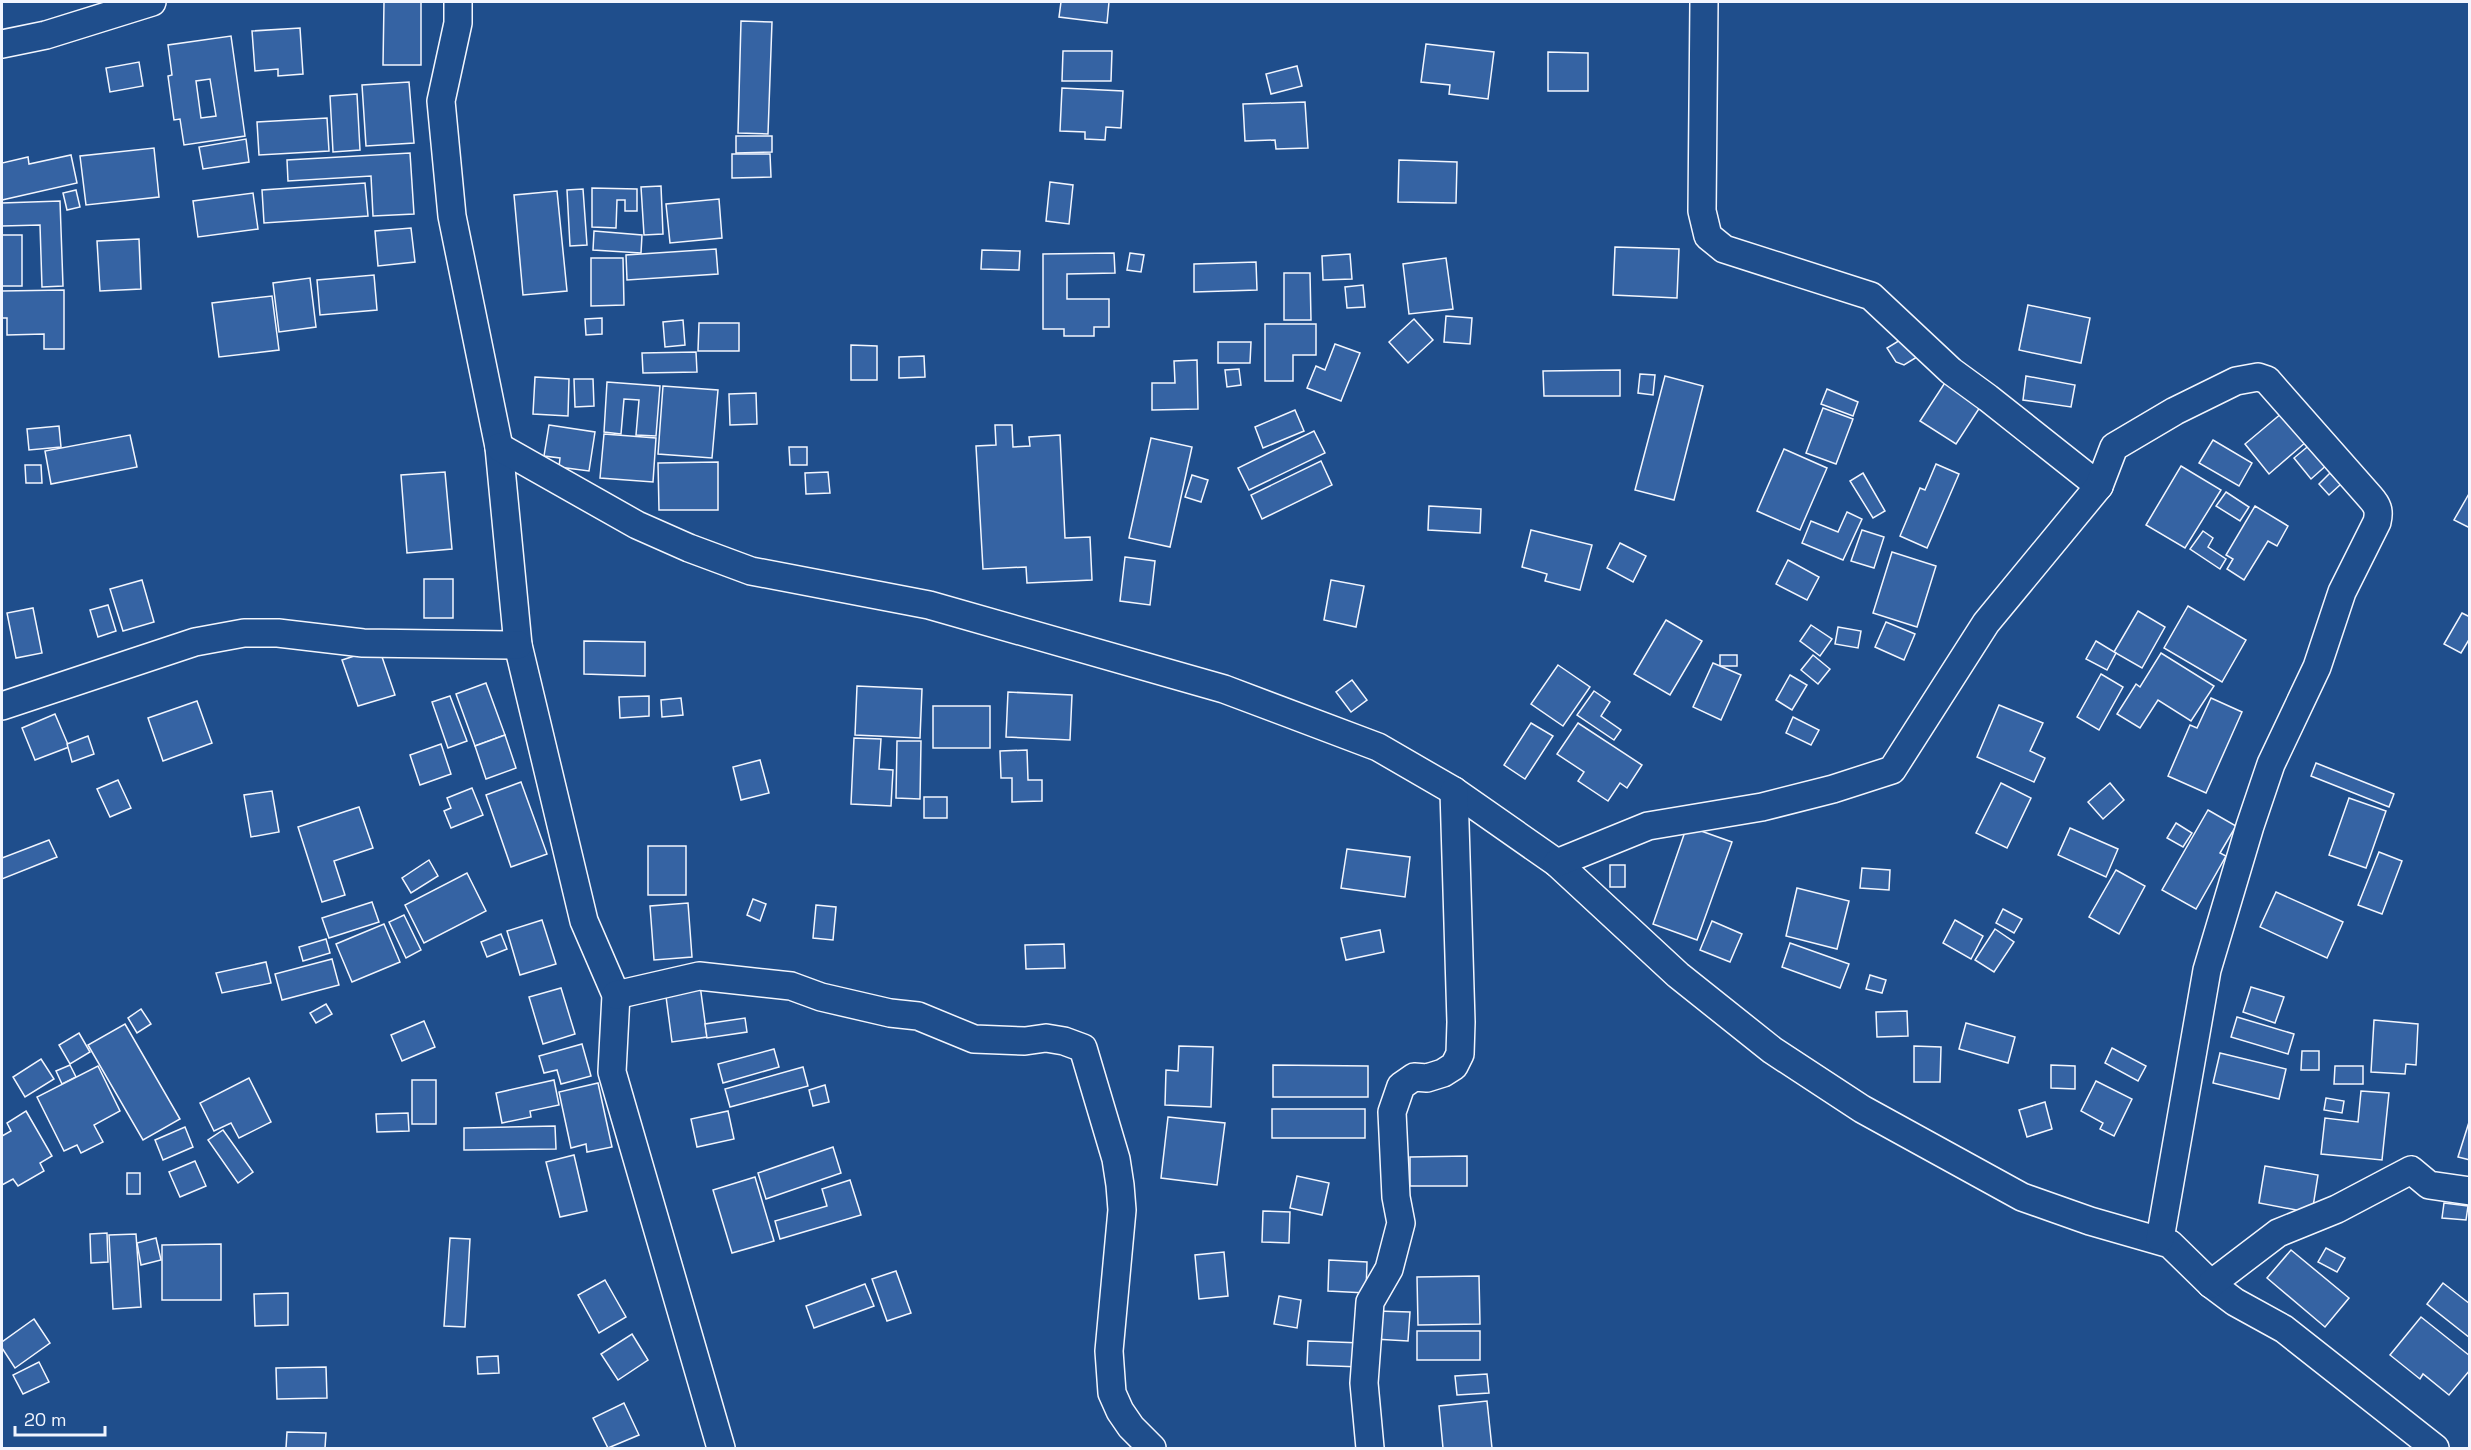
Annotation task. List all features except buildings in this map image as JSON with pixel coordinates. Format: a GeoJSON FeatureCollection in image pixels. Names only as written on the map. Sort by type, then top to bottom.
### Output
{"type":"FeatureCollection","features":[{"type":"Feature","properties":{"kind":"street"},"geometry":{"type":"LineString","coordinates":[[2,44],[46,35],[152,2]]}},
{"type":"Feature","properties":{"kind":"street"},"geometry":{"type":"LineString","coordinates":[[458,2],[458,23],[441,100],[452,216],[499,447],[518,645],[584,921],[616,995],[612,1072],[721,1449]]}},
{"type":"Feature","properties":{"kind":"street"},"geometry":{"type":"LineString","coordinates":[[1704,2],[1702,211],[1708,236],[1724,249],[1870,296],[1951,371],[2099,486]]}},
{"type":"Feature","properties":{"kind":"street"},"geometry":{"type":"LineString","coordinates":[[1557,863],[1648,826],[1762,807],[1833,789],[1892,770],[1986,623],[2099,486],[2114,447],[2175,411],[2236,381],[2258,377],[2267,380],[2377,505],[2379,513],[2377,522],[2342,592],[2317,667],[2271,764],[2253,816],[2207,970],[2160,1239]]}},
{"type":"Feature","properties":{"kind":"street"},"geometry":{"type":"LineString","coordinates":[[499,447],[637,525],[689,549],[751,571],[929,605],[1224,689],[1377,747],[1454,791],[1557,863],[1678,975],[1772,1050],[1863,1109],[2022,1197],[2090,1221],[2160,1239],[2170,1244],[2211,1284],[2235,1302],[2284,1329],[2435,1449]]}},
{"type":"Feature","properties":{"kind":"street"},"geometry":{"type":"LineString","coordinates":[[2,706],[195,642],[244,633],[278,633],[363,643],[518,645]]}},
{"type":"Feature","properties":{"kind":"street"},"geometry":{"type":"LineString","coordinates":[[1370,1449],[1364,1383],[1370,1302],[1389,1269],[1401,1223],[1396,1197],[1392,1112],[1401,1086],[1414,1077],[1427,1078],[1443,1073],[1454,1066],[1460,1054],[1454,791]]}},
{"type":"Feature","properties":{"kind":"street"},"geometry":{"type":"LineString","coordinates":[[616,995],[699,976],[791,986],[821,997],[890,1013],[918,1016],[974,1039],[1025,1041],[1046,1038],[1064,1041],[1083,1048],[1116,1160],[1121,1193],[1122,1210],[1109,1351],[1112,1393],[1120,1411],[1152,1449]]}},
{"type":"Feature","properties":{"kind":"street"},"geometry":{"type":"LineString","coordinates":[[2211,1284],[2278,1233],[2337,1209],[2411,1170],[2429,1185],[2469,1191]]}}]}
